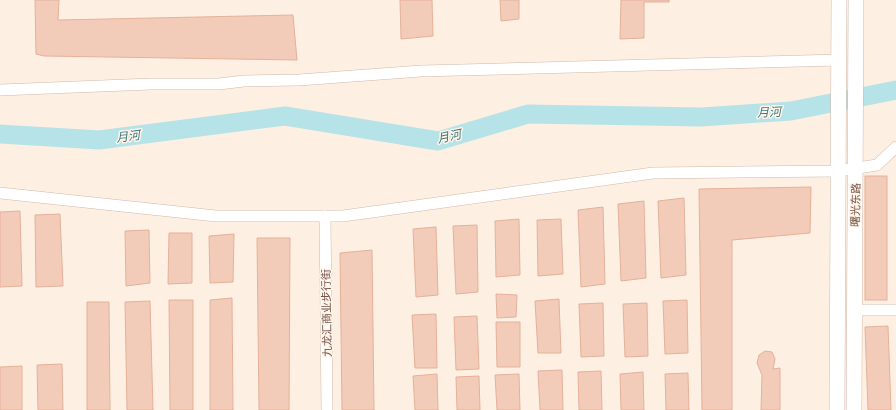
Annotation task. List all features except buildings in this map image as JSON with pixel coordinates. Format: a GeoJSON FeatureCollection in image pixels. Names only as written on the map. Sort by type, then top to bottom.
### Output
{"type":"FeatureCollection","features":[{"type":"Feature","properties":{"kind":"main road","name":"曙光东路"},"geometry":{"type":"LineString","coordinates":[[837,410],[839,0]]}},
{"type":"Feature","properties":{"kind":"main road","name":"曙光东路"},"geometry":{"type":"LineString","coordinates":[[854,410],[856,0]]}},
{"type":"Feature","properties":{"kind":"street"},"geometry":{"type":"LineString","coordinates":[[0,90],[151,84],[220,84],[244,81],[299,80],[421,71],[839,60]]}},
{"type":"Feature","properties":{"kind":"street"},"geometry":{"type":"LineString","coordinates":[[0,193],[216,216],[343,216],[653,173],[838,171],[877,165],[896,147]]}},
{"type":"Feature","properties":{"kind":"street","name":"九龙汇商业步行街"},"geometry":{"type":"LineString","coordinates":[[325,216],[327,410]]}},
{"type":"Feature","properties":{"kind":"street"},"geometry":{"type":"LineString","coordinates":[[854,310],[896,310]]}},
{"type":"Feature","properties":{"kind":"waterway","name":"月河"},"geometry":{"type":"LineString","coordinates":[[0,134],[99,140],[285,116],[438,141],[528,114],[701,117],[791,111],[896,90]]}}]}
